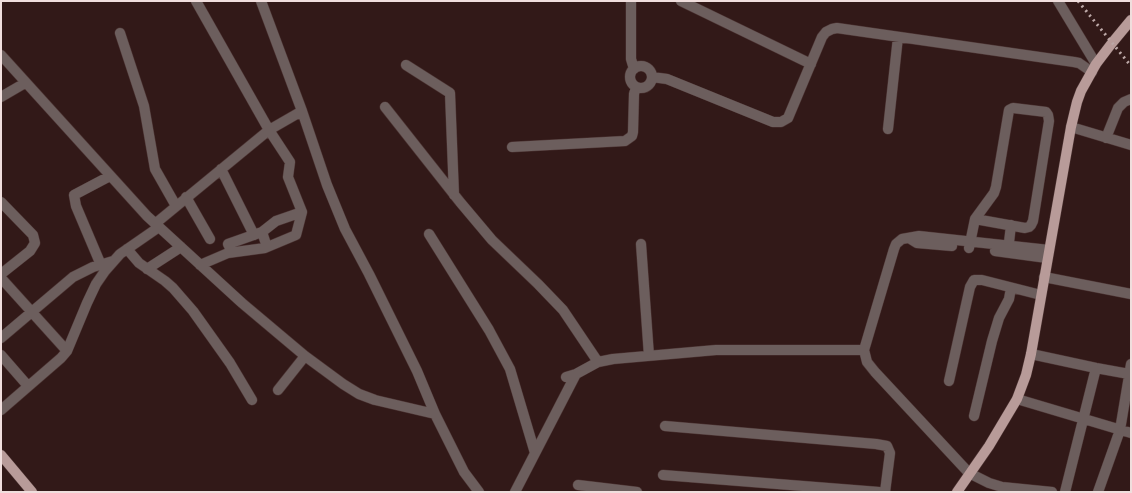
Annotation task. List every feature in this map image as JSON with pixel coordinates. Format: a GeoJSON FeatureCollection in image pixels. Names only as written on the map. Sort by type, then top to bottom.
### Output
{"type":"FeatureCollection","features":[{"type":"Feature","properties":{"kind":"main road"},"geometry":{"type":"LineString","coordinates":[[957,492],[989,446],[1017,399],[1026,375],[1071,127],[1077,102],[1094,68],[1131,20]]}},
{"type":"Feature","properties":{"kind":"main road"},"geometry":{"type":"LineString","coordinates":[[1,455],[32,492]]}},
{"type":"Feature","properties":{"kind":"street"},"geometry":{"type":"LineString","coordinates":[[196,1],[269,130],[290,162],[288,177],[302,212],[296,235],[267,247],[232,252],[200,265]]}},
{"type":"Feature","properties":{"kind":"street"},"geometry":{"type":"LineString","coordinates":[[261,1],[302,111],[327,185],[345,229],[417,371],[435,414],[464,472],[480,492]]}},
{"type":"Feature","properties":{"kind":"street"},"geometry":{"type":"LineString","coordinates":[[512,147],[625,141],[629,139],[633,132],[634,94],[636,87],[631,78],[634,69],[632,59],[631,1]]}},
{"type":"Feature","properties":{"kind":"street"},"geometry":{"type":"LineString","coordinates":[[681,1],[811,64]]}},
{"type":"Feature","properties":{"kind":"street"},"geometry":{"type":"LineString","coordinates":[[1058,1],[1094,68]]}},
{"type":"Feature","properties":{"kind":"street"},"geometry":{"type":"LineString","coordinates":[[652,77],[667,79],[773,122],[781,122],[788,118],[822,37],[826,32],[837,28],[1074,62],[1094,68]]}},
{"type":"Feature","properties":{"kind":"street"},"geometry":{"type":"LineString","coordinates":[[120,34],[144,106],[155,169],[176,206]]}},
{"type":"Feature","properties":{"kind":"street"},"geometry":{"type":"LineString","coordinates":[[888,129],[898,37]]}},
{"type":"Feature","properties":{"kind":"street"},"geometry":{"type":"LineString","coordinates":[[1,55],[147,216],[242,304],[305,356],[359,394],[375,400],[435,414]]}},
{"type":"Feature","properties":{"kind":"street"},"geometry":{"type":"LineString","coordinates":[[406,65],[450,93],[454,195]]}},
{"type":"Feature","properties":{"kind":"street"},"geometry":{"type":"LineString","coordinates":[[634,69],[644,67],[650,71],[652,77],[652,81],[647,86],[640,88],[636,87]]}},
{"type":"Feature","properties":{"kind":"street"},"geometry":{"type":"LineString","coordinates":[[1,97],[25,82]]}},
{"type":"Feature","properties":{"kind":"street"},"geometry":{"type":"LineString","coordinates":[[1106,138],[1118,108],[1124,102],[1131,100]]}},
{"type":"Feature","properties":{"kind":"street"},"geometry":{"type":"LineString","coordinates":[[385,107],[454,195],[492,240],[538,284],[562,310],[598,362]]}},
{"type":"Feature","properties":{"kind":"street"},"geometry":{"type":"LineString","coordinates":[[969,245],[975,219],[994,193],[996,187],[1009,110],[1014,108],[1043,111],[1048,115],[1049,121],[1033,221],[1029,227],[1011,226],[975,219]]}},
{"type":"Feature","properties":{"kind":"street"},"geometry":{"type":"LineString","coordinates":[[1,410],[61,358],[67,350],[96,284],[113,261],[157,225],[176,206],[269,130],[302,111]]}},
{"type":"Feature","properties":{"kind":"street"},"geometry":{"type":"LineString","coordinates":[[1071,127],[1131,145]]}},
{"type":"Feature","properties":{"kind":"street"},"geometry":{"type":"LineString","coordinates":[[221,169],[267,247]]}},
{"type":"Feature","properties":{"kind":"street"},"geometry":{"type":"LineString","coordinates":[[101,265],[76,206],[74,195],[110,176]]}},
{"type":"Feature","properties":{"kind":"street"},"geometry":{"type":"LineString","coordinates":[[186,198],[210,239]]}},
{"type":"Feature","properties":{"kind":"street"},"geometry":{"type":"LineString","coordinates":[[1,274],[30,251],[35,243],[33,235],[2,205]]}},
{"type":"Feature","properties":{"kind":"street"},"geometry":{"type":"LineString","coordinates":[[232,252],[228,244],[258,233],[276,221],[302,212]]}},
{"type":"Feature","properties":{"kind":"street"},"geometry":{"type":"LineString","coordinates":[[1008,249],[1011,226]]}},
{"type":"Feature","properties":{"kind":"street"},"geometry":{"type":"LineString","coordinates":[[429,234],[489,330],[510,369],[535,453]]}},
{"type":"Feature","properties":{"kind":"street"},"geometry":{"type":"LineString","coordinates":[[1048,254],[969,245],[917,243],[909,238],[902,239],[896,244],[894,249],[864,350],[867,362],[875,372],[969,473],[989,483],[1002,487],[1052,492]]}},
{"type":"Feature","properties":{"kind":"street"},"geometry":{"type":"LineString","coordinates":[[641,244],[649,356]]}},
{"type":"Feature","properties":{"kind":"street"},"geometry":{"type":"LineString","coordinates":[[147,269],[181,247]]}},
{"type":"Feature","properties":{"kind":"street"},"geometry":{"type":"LineString","coordinates":[[127,249],[147,269],[165,280],[193,311],[230,363],[252,400]]}},
{"type":"Feature","properties":{"kind":"street"},"geometry":{"type":"LineString","coordinates":[[1,338],[73,277],[113,261]]}},
{"type":"Feature","properties":{"kind":"street"},"geometry":{"type":"LineString","coordinates":[[1044,277],[1131,294]]}},
{"type":"Feature","properties":{"kind":"street"},"geometry":{"type":"LineString","coordinates":[[1,278],[67,350]]}},
{"type":"Feature","properties":{"kind":"street"},"geometry":{"type":"LineString","coordinates":[[949,381],[970,287],[974,280],[982,280],[1041,294]]}},
{"type":"Feature","properties":{"kind":"street"},"geometry":{"type":"LineString","coordinates":[[974,416],[992,341],[999,318],[1009,299],[1011,288]]}},
{"type":"Feature","properties":{"kind":"street"},"geometry":{"type":"LineString","coordinates":[[515,492],[535,453],[571,375],[598,362],[716,350],[864,350]]}},
{"type":"Feature","properties":{"kind":"street"},"geometry":{"type":"LineString","coordinates":[[1031,354],[1096,368],[1130,369],[1120,430],[1098,492]]}},
{"type":"Feature","properties":{"kind":"street"},"geometry":{"type":"LineString","coordinates":[[1,355],[28,386]]}},
{"type":"Feature","properties":{"kind":"street"},"geometry":{"type":"LineString","coordinates":[[278,390],[305,356]]}},
{"type":"Feature","properties":{"kind":"street"},"geometry":{"type":"LineString","coordinates":[[1065,492],[1096,368]]}},
{"type":"Feature","properties":{"kind":"street"},"geometry":{"type":"LineString","coordinates":[[1017,399],[1131,433]]}},
{"type":"Feature","properties":{"kind":"street"},"geometry":{"type":"LineString","coordinates":[[665,426],[887,446],[890,453],[885,492]]}},
{"type":"Feature","properties":{"kind":"street"},"geometry":{"type":"LineString","coordinates":[[663,475],[878,492]]}},
{"type":"Feature","properties":{"kind":"street"},"geometry":{"type":"LineString","coordinates":[[578,485],[637,492]]}},
{"type":"Feature","properties":{"kind":"railway"},"geometry":{"type":"LineString","coordinates":[[1078,1],[1131,66]]}}]}
